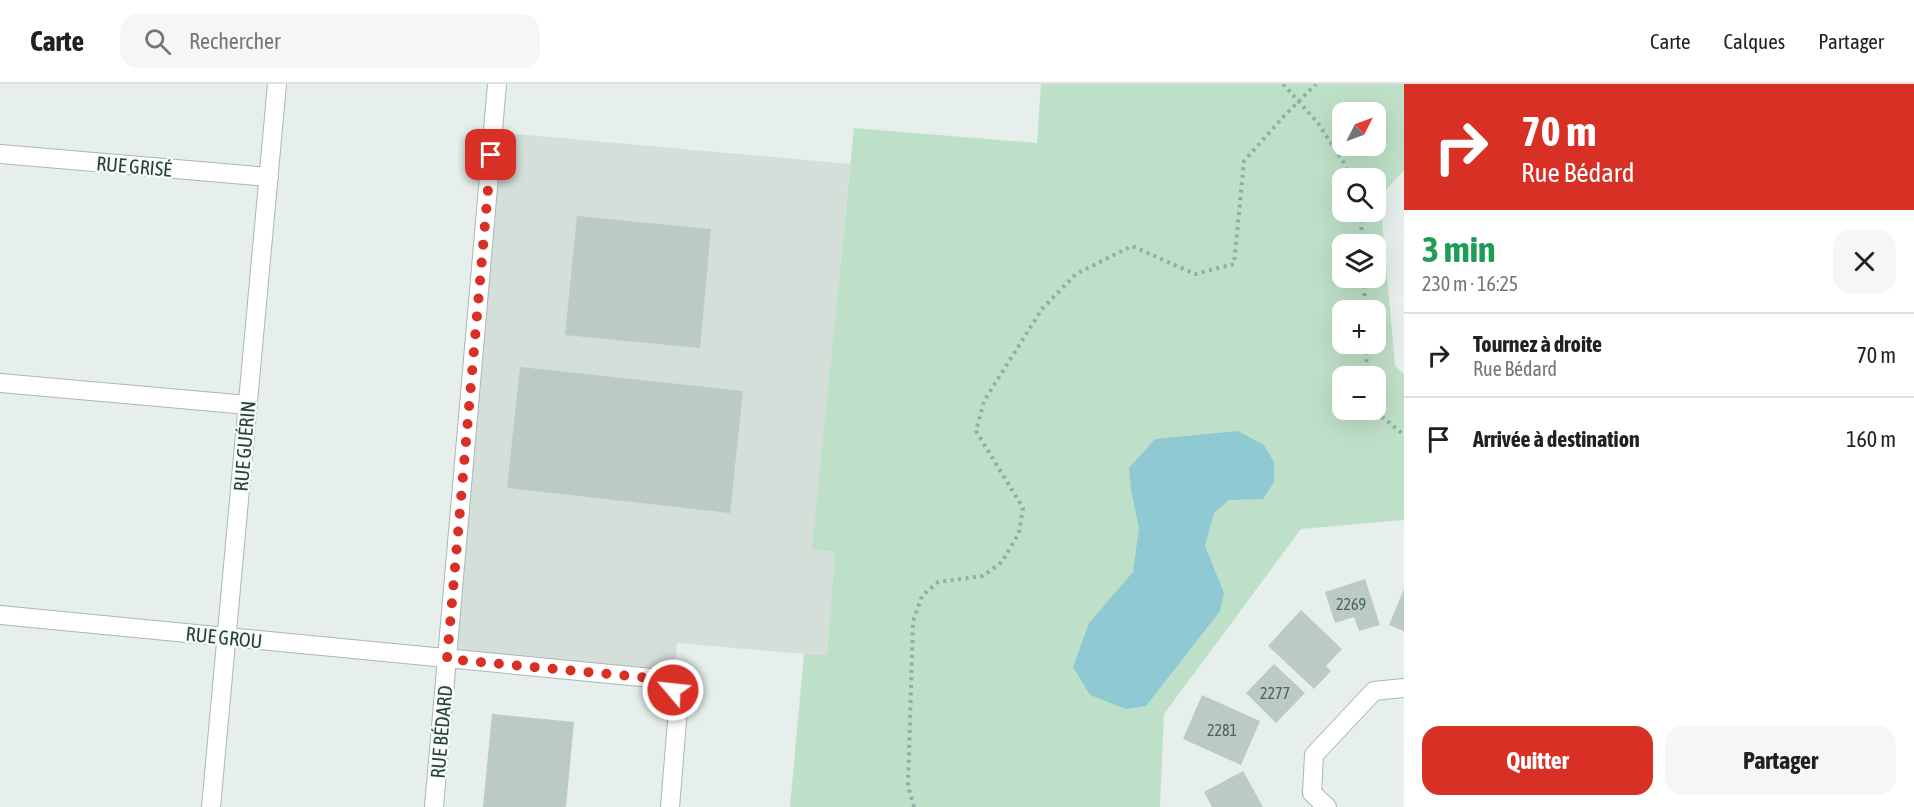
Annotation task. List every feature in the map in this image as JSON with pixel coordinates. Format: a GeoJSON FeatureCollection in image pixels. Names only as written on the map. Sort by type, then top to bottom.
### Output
{"type":"FeatureCollection","features":[{"type":"Feature","properties":{"kind":"street","name":"RUE GUÉRIN"},"geometry":{"type":"LineString","coordinates":[[211,807],[277,84]]}},
{"type":"Feature","properties":{"kind":"street","name":"RUE BÉDARD"},"geometry":{"type":"LineString","coordinates":[[434,807],[497,84]]}},
{"type":"Feature","properties":{"kind":"street","name":"RUE GRISÉ"},"geometry":{"type":"LineString","coordinates":[[0,154],[269,177]]}},
{"type":"Feature","properties":{"kind":"street"},"geometry":{"type":"LineString","coordinates":[[0,383],[248,405]]}},
{"type":"Feature","properties":{"kind":"street","name":"RUE GROU"},"geometry":{"type":"LineString","coordinates":[[0,615],[662,679],[673,690],[678,709],[670,807]]}},
{"type":"Feature","properties":{"kind":"street"},"geometry":{"type":"LineString","coordinates":[[1327,807],[1312,793],[1314,755],[1374,691],[1404,688]]}},
{"type":"Feature","properties":{"kind":"path"},"geometry":{"type":"LineString","coordinates":[[1283,84],[1318,123],[1346,168]]}},
{"type":"Feature","properties":{"kind":"path"},"geometry":{"type":"LineString","coordinates":[[914,807],[908,786],[913,621],[922,596],[938,582],[983,576],[1002,562],[1019,533],[1022,517],[1023,508],[976,431],[984,401],[1042,309],[1076,274],[1132,246],[1195,274],[1234,264],[1244,161],[1316,84]]}},
{"type":"Feature","properties":{"kind":"path"},"geometry":{"type":"LineString","coordinates":[[1386,420],[1404,435]]}},
{"type":"Feature","properties":{"kind":"shaded area"},"geometry":{"type":"Polygon","coordinates":[[[493,132],[850,164],[813,550],[835,552],[827,656],[677,643],[673,691],[662,679],[447,659],[493,132]]]}},
{"type":"Feature","properties":{"kind":"green space"},"geometry":{"type":"Polygon","coordinates":[[[1041,84],[1404,84],[1404,170],[1386,190],[1386,168],[1332,168],[1332,222],[1382,222],[1383,234],[1332,234],[1332,288],[1386,288],[1386,264],[1395,366],[1404,374],[1404,520],[1301,529],[1164,714],[1160,807],[790,807],[804,654],[827,655],[835,552],[812,550],[854,128],[1037,143],[1041,84]]]}},
{"type":"Feature","properties":{"kind":"water"},"geometry":{"type":"Polygon","coordinates":[[[1238,431],[1264,445],[1274,462],[1274,482],[1263,499],[1229,500],[1214,513],[1205,546],[1224,593],[1220,611],[1146,706],[1126,709],[1090,695],[1073,667],[1089,623],[1133,572],[1139,528],[1129,468],[1155,439],[1238,431]]]}},
{"type":"Feature","properties":{"kind":"building"},"geometry":{"type":"Polygon","coordinates":[[[577,216],[711,229],[700,348],[565,335],[577,216]]]}},
{"type":"Feature","properties":{"kind":"building"},"geometry":{"type":"Polygon","coordinates":[[[520,367],[743,391],[730,513],[507,488],[520,367]]]}},
{"type":"Feature","properties":{"kind":"building"},"geometry":{"type":"Polygon","coordinates":[[[1365,579],[1380,625],[1359,631],[1354,617],[1335,623],[1325,592],[1365,579]]]}},
{"type":"Feature","properties":{"kind":"building"},"geometry":{"type":"Polygon","coordinates":[[[1404,589],[1404,631],[1389,625],[1404,589]]]}},
{"type":"Feature","properties":{"kind":"building"},"geometry":{"type":"Polygon","coordinates":[[[1301,610],[1342,649],[1326,666],[1331,671],[1314,689],[1268,646],[1301,610]]]}},
{"type":"Feature","properties":{"kind":"building"},"geometry":{"type":"Polygon","coordinates":[[[1274,664],[1305,693],[1276,723],[1246,693],[1274,664]]]}},
{"type":"Feature","properties":{"kind":"building"},"geometry":{"type":"Polygon","coordinates":[[[1202,695],[1260,721],[1241,765],[1183,739],[1202,695]]]}},
{"type":"Feature","properties":{"kind":"building"},"geometry":{"type":"Polygon","coordinates":[[[492,714],[574,722],[566,807],[483,807],[492,714]]]}},
{"type":"Feature","properties":{"kind":"building"},"geometry":{"type":"Polygon","coordinates":[[[1243,771],[1263,807],[1212,807],[1204,792],[1243,771]]]}},
{"type":"Feature","properties":{"kind":"route"},"geometry":{"type":"LineString","coordinates":[[491,155],[447,659],[662,679],[673,690]]}}]}
